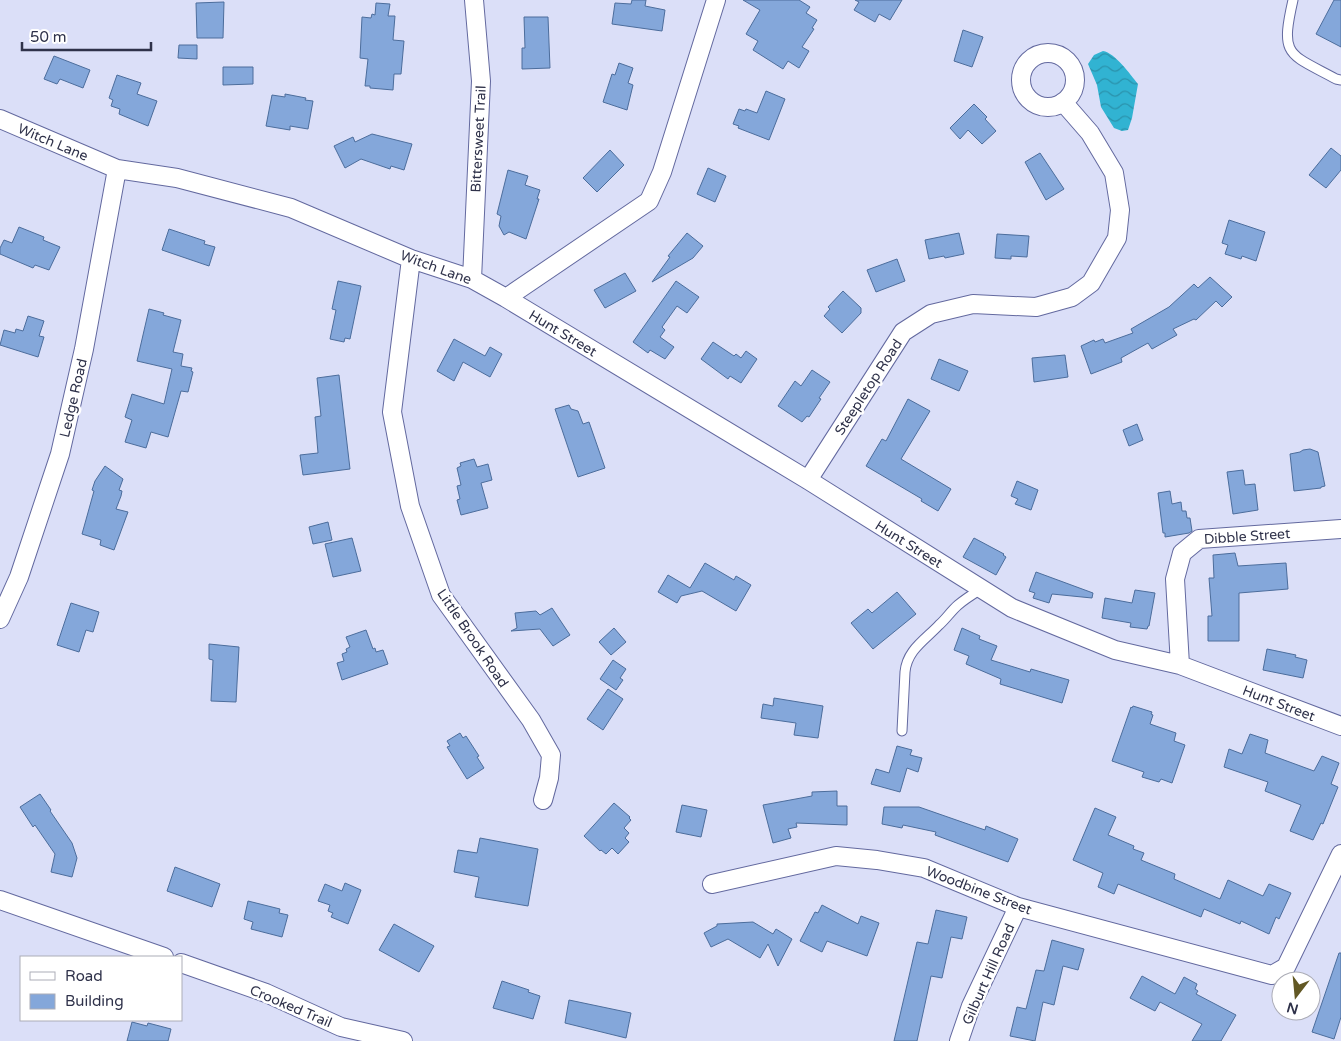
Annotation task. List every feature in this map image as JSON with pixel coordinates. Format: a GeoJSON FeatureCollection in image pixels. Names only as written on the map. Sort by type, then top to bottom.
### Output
{"type":"FeatureCollection","features":[{"type":"Feature","properties":{"kind":"street","name":"Bittersweet Trail"},"geometry":{"type":"LineString","coordinates":[[472,278],[481,81],[474,0]]}},
{"type":"Feature","properties":{"kind":"street"},"geometry":{"type":"LineString","coordinates":[[506,298],[650,201],[662,172],[716,0]]}},
{"type":"Feature","properties":{"kind":"street","name":"Steepletop Road"},"geometry":{"type":"LineString","coordinates":[[808,480],[903,332],[930,314],[973,304],[1036,307],[1072,297],[1091,283],[1117,238],[1120,210],[1114,173],[1090,133],[1063,102]]}},
{"type":"Feature","properties":{"kind":"street","name":"Witch Lane"},"geometry":{"type":"LineString","coordinates":[[0,119],[117,169],[177,178],[291,208],[411,259],[472,278],[506,298]]}},
{"type":"Feature","properties":{"kind":"street","name":"Ledge Road"},"geometry":{"type":"LineString","coordinates":[[0,619],[19,577],[60,454],[84,349],[117,169]]}},
{"type":"Feature","properties":{"kind":"street","name":"Little Brook Road"},"geometry":{"type":"LineString","coordinates":[[411,259],[392,412],[410,506],[441,595],[531,720],[551,755],[549,778],[543,800]]}},
{"type":"Feature","properties":{"kind":"street","name":"Hunt Street"},"geometry":{"type":"LineString","coordinates":[[506,298],[808,480],[1012,608],[1115,650],[1180,665],[1341,726]]}},
{"type":"Feature","properties":{"kind":"street","name":"Dibble Street"},"geometry":{"type":"LineString","coordinates":[[1180,665],[1174,579],[1182,553],[1199,539],[1341,529]]}},
{"type":"Feature","properties":{"kind":"street","name":"Woodbine Street"},"geometry":{"type":"LineString","coordinates":[[712,884],[836,856],[877,860],[924,868],[1018,907],[1272,975],[1286,968],[1341,854]]}},
{"type":"Feature","properties":{"kind":"street"},"geometry":{"type":"LineString","coordinates":[[0,900],[161,956]]}},
{"type":"Feature","properties":{"kind":"street","name":"Gilburt Hill Road"},"geometry":{"type":"LineString","coordinates":[[959,1041],[971,1006],[1018,907]]}},
{"type":"Feature","properties":{"kind":"street","name":"Crooked Trail"},"geometry":{"type":"LineString","coordinates":[[182,964],[266,993],[341,1027],[403,1041]]}},
{"type":"Feature","properties":{"kind":"lane"},"geometry":{"type":"LineString","coordinates":[[1292,0],[1286,36],[1288,47],[1301,60],[1341,80]]}},
{"type":"Feature","properties":{"kind":"lane"},"geometry":{"type":"LineString","coordinates":[[902,732],[905,672],[909,656],[958,604],[981,588]]}},
{"type":"Feature","properties":{"kind":"water"},"geometry":{"type":"Polygon","coordinates":[[[1103,51],[1117,60],[1138,84],[1128,130],[1122,131],[1114,128],[1101,107],[1097,85],[1088,64],[1094,55],[1103,51]]]}},
{"type":"Feature","properties":{"kind":"building"},"geometry":{"type":"Polygon","coordinates":[[[632,0],[646,0],[645,6],[665,10],[662,31],[612,24],[615,3],[631,4],[632,0]]]}},
{"type":"Feature","properties":{"kind":"building"},"geometry":{"type":"Polygon","coordinates":[[[743,0],[799,0],[810,7],[806,13],[817,20],[812,28],[814,29],[802,47],[809,51],[799,68],[788,61],[783,69],[753,50],[758,41],[746,34],[760,10],[743,0]]]}},
{"type":"Feature","properties":{"kind":"building"},"geometry":{"type":"Polygon","coordinates":[[[855,0],[902,0],[890,20],[879,14],[875,22],[854,10],[859,2],[855,0]]]}},
{"type":"Feature","properties":{"kind":"building"},"geometry":{"type":"Polygon","coordinates":[[[1334,0],[1341,0],[1341,47],[1316,34],[1334,0]]]}},
{"type":"Feature","properties":{"kind":"building"},"geometry":{"type":"Polygon","coordinates":[[[224,2],[223,38],[197,38],[196,3],[224,2]]]}},
{"type":"Feature","properties":{"kind":"building"},"geometry":{"type":"Polygon","coordinates":[[[376,3],[390,4],[388,16],[395,16],[393,40],[404,41],[401,74],[394,74],[393,90],[365,86],[368,59],[360,58],[362,17],[371,18],[372,14],[375,15],[376,3]]]}},
{"type":"Feature","properties":{"kind":"building"},"geometry":{"type":"Polygon","coordinates":[[[524,17],[548,17],[550,68],[522,69],[522,48],[525,48],[524,17]]]}},
{"type":"Feature","properties":{"kind":"building"},"geometry":{"type":"Polygon","coordinates":[[[963,30],[983,37],[972,67],[954,61],[963,30]]]}},
{"type":"Feature","properties":{"kind":"building"},"geometry":{"type":"Polygon","coordinates":[[[179,45],[197,45],[197,59],[178,58],[179,45]]]}},
{"type":"Feature","properties":{"kind":"building"},"geometry":{"type":"Polygon","coordinates":[[[54,56],[90,70],[83,88],[60,79],[57,84],[44,79],[54,56]]]}},
{"type":"Feature","properties":{"kind":"building"},"geometry":{"type":"Polygon","coordinates":[[[619,63],[633,68],[628,83],[633,85],[627,110],[603,102],[612,74],[615,75],[619,63]]]}},
{"type":"Feature","properties":{"kind":"building"},"geometry":{"type":"Polygon","coordinates":[[[223,67],[253,67],[253,84],[223,85],[223,67]]]}},
{"type":"Feature","properties":{"kind":"building"},"geometry":{"type":"Polygon","coordinates":[[[117,75],[141,83],[137,94],[157,101],[148,126],[119,114],[120,109],[111,106],[113,100],[109,98],[117,75]]]}},
{"type":"Feature","properties":{"kind":"building"},"geometry":{"type":"Polygon","coordinates":[[[766,91],[785,99],[769,140],[738,128],[739,126],[733,124],[739,109],[745,111],[746,109],[757,113],[766,91]]]}},
{"type":"Feature","properties":{"kind":"building"},"geometry":{"type":"Polygon","coordinates":[[[285,94],[313,101],[308,129],[290,126],[290,130],[266,126],[272,95],[285,97],[285,94]]]}},
{"type":"Feature","properties":{"kind":"building"},"geometry":{"type":"Polygon","coordinates":[[[974,104],[987,117],[985,119],[996,131],[982,144],[968,130],[960,139],[950,128],[974,104]]]}},
{"type":"Feature","properties":{"kind":"building"},"geometry":{"type":"Polygon","coordinates":[[[372,134],[412,144],[404,170],[391,166],[390,169],[361,159],[345,168],[334,146],[353,137],[355,142],[372,134]]]}},
{"type":"Feature","properties":{"kind":"building"},"geometry":{"type":"Polygon","coordinates":[[[1331,148],[1341,156],[1341,170],[1326,188],[1309,175],[1331,148]]]}},
{"type":"Feature","properties":{"kind":"building"},"geometry":{"type":"Polygon","coordinates":[[[610,150],[624,165],[597,192],[583,178],[610,150]]]}},
{"type":"Feature","properties":{"kind":"building"},"geometry":{"type":"Polygon","coordinates":[[[1040,153],[1064,189],[1046,200],[1025,162],[1040,153]]]}},
{"type":"Feature","properties":{"kind":"building"},"geometry":{"type":"Polygon","coordinates":[[[708,168],[726,176],[715,202],[697,194],[708,168]]]}},
{"type":"Feature","properties":{"kind":"building"},"geometry":{"type":"Polygon","coordinates":[[[508,170],[528,176],[525,185],[540,190],[537,199],[539,199],[526,239],[509,232],[504,235],[499,226],[501,216],[497,214],[508,170]]]}},
{"type":"Feature","properties":{"kind":"building"},"geometry":{"type":"Polygon","coordinates":[[[1229,220],[1265,232],[1256,261],[1242,256],[1241,259],[1225,254],[1228,245],[1222,243],[1229,220]]]}},
{"type":"Feature","properties":{"kind":"building"},"geometry":{"type":"Polygon","coordinates":[[[19,227],[44,237],[43,240],[60,247],[49,270],[35,265],[33,268],[0,254],[0,248],[4,240],[12,243],[19,227]]]}},
{"type":"Feature","properties":{"kind":"building"},"geometry":{"type":"Polygon","coordinates":[[[169,229],[205,241],[204,244],[215,247],[209,266],[162,250],[169,229]]]}},
{"type":"Feature","properties":{"kind":"building"},"geometry":{"type":"Polygon","coordinates":[[[687,233],[703,246],[693,258],[652,282],[670,257],[668,256],[687,233]]]}},
{"type":"Feature","properties":{"kind":"building"},"geometry":{"type":"Polygon","coordinates":[[[959,233],[964,254],[929,259],[925,240],[959,233]]]}},
{"type":"Feature","properties":{"kind":"building"},"geometry":{"type":"Polygon","coordinates":[[[997,234],[1029,236],[1027,257],[995,258],[997,234]]]}},
{"type":"Feature","properties":{"kind":"building"},"geometry":{"type":"Polygon","coordinates":[[[897,259],[905,281],[876,292],[867,270],[897,259]]]}},
{"type":"Feature","properties":{"kind":"building"},"geometry":{"type":"Polygon","coordinates":[[[625,273],[636,291],[605,308],[594,290],[625,273]]]}},
{"type":"Feature","properties":{"kind":"building"},"geometry":{"type":"Polygon","coordinates":[[[1210,277],[1232,297],[1222,307],[1216,301],[1196,320],[1194,319],[1173,329],[1177,335],[1152,349],[1148,343],[1121,358],[1122,362],[1091,374],[1081,346],[1094,340],[1095,342],[1103,339],[1105,343],[1133,333],[1131,329],[1169,307],[1194,284],[1198,288],[1210,277]]]}},
{"type":"Feature","properties":{"kind":"building"},"geometry":{"type":"Polygon","coordinates":[[[338,281],[361,286],[350,339],[345,338],[344,342],[330,339],[336,310],[332,309],[338,281]]]}},
{"type":"Feature","properties":{"kind":"building"},"geometry":{"type":"Polygon","coordinates":[[[676,281],[699,297],[687,313],[677,306],[662,327],[665,330],[660,337],[674,347],[665,359],[650,350],[648,353],[633,342],[676,281]]]}},
{"type":"Feature","properties":{"kind":"building"},"geometry":{"type":"Polygon","coordinates":[[[843,291],[861,308],[861,313],[842,333],[824,316],[830,309],[828,307],[843,291]]]}},
{"type":"Feature","properties":{"kind":"building"},"geometry":{"type":"Polygon","coordinates":[[[149,309],[181,320],[173,352],[183,354],[181,366],[192,368],[191,371],[193,372],[188,392],[181,391],[168,437],[151,432],[146,448],[125,442],[132,420],[125,417],[132,394],[164,404],[172,369],[137,361],[149,309]]]}},
{"type":"Feature","properties":{"kind":"building"},"geometry":{"type":"Polygon","coordinates":[[[28,316],[44,321],[39,336],[44,337],[38,357],[0,345],[4,330],[15,333],[16,329],[23,331],[28,316]]]}},
{"type":"Feature","properties":{"kind":"building"},"geometry":{"type":"Polygon","coordinates":[[[454,339],[485,356],[490,347],[502,354],[490,377],[463,362],[454,381],[437,371],[454,339]]]}},
{"type":"Feature","properties":{"kind":"building"},"geometry":{"type":"Polygon","coordinates":[[[713,342],[734,356],[736,354],[741,358],[746,351],[757,359],[741,383],[730,376],[728,379],[701,359],[713,342]]]}},
{"type":"Feature","properties":{"kind":"building"},"geometry":{"type":"Polygon","coordinates":[[[1065,355],[1068,377],[1034,382],[1032,358],[1065,355]]]}},
{"type":"Feature","properties":{"kind":"building"},"geometry":{"type":"Polygon","coordinates":[[[939,359],[968,371],[959,391],[931,379],[939,359]]]}},
{"type":"Feature","properties":{"kind":"building"},"geometry":{"type":"Polygon","coordinates":[[[812,370],[830,382],[809,417],[807,416],[802,422],[778,406],[795,381],[801,386],[812,370]]]}},
{"type":"Feature","properties":{"kind":"building"},"geometry":{"type":"Polygon","coordinates":[[[339,375],[350,469],[303,475],[300,455],[318,453],[315,417],[321,416],[317,378],[339,375]]]}},
{"type":"Feature","properties":{"kind":"building"},"geometry":{"type":"Polygon","coordinates":[[[908,399],[930,411],[901,459],[951,489],[938,511],[921,501],[922,499],[866,466],[882,439],[886,441],[908,399]]]}},
{"type":"Feature","properties":{"kind":"building"},"geometry":{"type":"Polygon","coordinates":[[[569,405],[571,409],[578,411],[583,424],[589,422],[605,468],[578,477],[555,409],[569,405]]]}},
{"type":"Feature","properties":{"kind":"building"},"geometry":{"type":"Polygon","coordinates":[[[1137,424],[1143,440],[1129,446],[1123,430],[1137,424]]]}},
{"type":"Feature","properties":{"kind":"building"},"geometry":{"type":"Polygon","coordinates":[[[1310,449],[1318,452],[1325,486],[1294,491],[1290,454],[1310,449]]]}},
{"type":"Feature","properties":{"kind":"building"},"geometry":{"type":"Polygon","coordinates":[[[474,459],[477,467],[488,464],[492,480],[481,483],[488,508],[461,515],[457,500],[460,499],[457,486],[461,485],[457,468],[461,466],[460,463],[474,459]]]}},
{"type":"Feature","properties":{"kind":"building"},"geometry":{"type":"Polygon","coordinates":[[[105,466],[123,479],[119,490],[122,491],[121,496],[116,509],[128,512],[114,550],[100,545],[101,540],[82,534],[95,481],[105,466]]]}},
{"type":"Feature","properties":{"kind":"building"},"geometry":{"type":"Polygon","coordinates":[[[1243,470],[1245,485],[1255,484],[1258,510],[1233,514],[1227,472],[1243,470]]]}},
{"type":"Feature","properties":{"kind":"building"},"geometry":{"type":"Polygon","coordinates":[[[1017,481],[1038,490],[1031,510],[1015,504],[1018,499],[1011,496],[1017,481]]]}},
{"type":"Feature","properties":{"kind":"building"},"geometry":{"type":"Polygon","coordinates":[[[1170,491],[1172,504],[1181,502],[1182,511],[1186,511],[1187,518],[1190,518],[1192,531],[1165,537],[1158,493],[1170,491]]]}},
{"type":"Feature","properties":{"kind":"building"},"geometry":{"type":"Polygon","coordinates":[[[328,522],[332,540],[313,544],[309,527],[328,522]]]}},
{"type":"Feature","properties":{"kind":"building"},"geometry":{"type":"Polygon","coordinates":[[[352,538],[361,571],[333,577],[325,544],[352,538]]]}},
{"type":"Feature","properties":{"kind":"building"},"geometry":{"type":"Polygon","coordinates":[[[974,538],[1004,554],[1006,557],[996,575],[963,557],[974,538]]]}},
{"type":"Feature","properties":{"kind":"building"},"geometry":{"type":"Polygon","coordinates":[[[1235,553],[1238,566],[1286,563],[1288,589],[1239,593],[1239,641],[1208,641],[1208,616],[1212,616],[1209,578],[1214,578],[1213,555],[1235,553]]]}},
{"type":"Feature","properties":{"kind":"building"},"geometry":{"type":"Polygon","coordinates":[[[705,563],[734,580],[736,576],[751,585],[736,611],[702,591],[681,596],[677,603],[658,592],[668,575],[690,588],[705,563]]]}},
{"type":"Feature","properties":{"kind":"building"},"geometry":{"type":"Polygon","coordinates":[[[1036,572],[1093,593],[1092,598],[1052,594],[1049,603],[1033,598],[1035,593],[1029,591],[1036,572]]]}},
{"type":"Feature","properties":{"kind":"building"},"geometry":{"type":"Polygon","coordinates":[[[1135,590],[1155,593],[1147,629],[1130,627],[1131,623],[1102,618],[1105,598],[1132,603],[1135,590]]]}},
{"type":"Feature","properties":{"kind":"building"},"geometry":{"type":"Polygon","coordinates":[[[897,592],[916,614],[873,649],[851,623],[868,609],[872,613],[897,592]]]}},
{"type":"Feature","properties":{"kind":"building"},"geometry":{"type":"Polygon","coordinates":[[[71,603],[99,612],[93,632],[86,630],[79,652],[57,645],[71,603]]]}},
{"type":"Feature","properties":{"kind":"building"},"geometry":{"type":"Polygon","coordinates":[[[552,608],[570,635],[553,646],[540,629],[511,631],[517,628],[515,613],[536,611],[540,615],[552,608]]]}},
{"type":"Feature","properties":{"kind":"building"},"geometry":{"type":"Polygon","coordinates":[[[614,628],[626,642],[611,655],[599,642],[614,628]]]}},
{"type":"Feature","properties":{"kind":"building"},"geometry":{"type":"Polygon","coordinates":[[[962,628],[980,636],[979,639],[997,646],[991,660],[1030,672],[1031,669],[1069,680],[1062,703],[1000,684],[1001,679],[966,664],[969,656],[954,650],[962,628]]]}},
{"type":"Feature","properties":{"kind":"building"},"geometry":{"type":"Polygon","coordinates":[[[366,630],[373,649],[375,648],[376,652],[383,650],[388,664],[342,680],[337,663],[344,661],[342,654],[347,652],[346,649],[350,647],[346,637],[366,630]]]}},
{"type":"Feature","properties":{"kind":"building"},"geometry":{"type":"Polygon","coordinates":[[[209,644],[239,647],[236,702],[211,701],[213,660],[209,659],[209,644]]]}},
{"type":"Feature","properties":{"kind":"building"},"geometry":{"type":"Polygon","coordinates":[[[1267,649],[1296,655],[1295,657],[1307,660],[1303,678],[1263,670],[1267,649]]]}},
{"type":"Feature","properties":{"kind":"building"},"geometry":{"type":"Polygon","coordinates":[[[613,660],[626,669],[620,678],[623,680],[616,690],[600,679],[613,660]]]}},
{"type":"Feature","properties":{"kind":"building"},"geometry":{"type":"Polygon","coordinates":[[[608,689],[623,699],[603,730],[587,719],[608,689]]]}},
{"type":"Feature","properties":{"kind":"building"},"geometry":{"type":"Polygon","coordinates":[[[774,698],[823,706],[818,738],[794,735],[796,723],[761,718],[763,704],[773,706],[774,698]]]}},
{"type":"Feature","properties":{"kind":"building"},"geometry":{"type":"Polygon","coordinates":[[[1131,707],[1152,712],[1150,724],[1176,733],[1174,741],[1185,745],[1172,783],[1161,779],[1159,782],[1142,777],[1144,772],[1112,761],[1131,707]]]}},
{"type":"Feature","properties":{"kind":"building"},"geometry":{"type":"Polygon","coordinates":[[[460,733],[463,738],[466,736],[479,756],[477,757],[484,768],[467,779],[447,747],[450,746],[447,741],[460,733]]]}},
{"type":"Feature","properties":{"kind":"building"},"geometry":{"type":"Polygon","coordinates":[[[1250,734],[1268,740],[1265,753],[1314,771],[1322,756],[1339,763],[1331,784],[1338,787],[1323,824],[1321,823],[1313,840],[1290,831],[1301,805],[1265,791],[1268,782],[1224,767],[1229,749],[1242,754],[1250,734]]]}},
{"type":"Feature","properties":{"kind":"building"},"geometry":{"type":"Polygon","coordinates":[[[897,746],[912,750],[910,755],[922,758],[918,772],[907,768],[900,792],[871,784],[876,769],[889,773],[897,746]]]}},
{"type":"Feature","properties":{"kind":"building"},"geometry":{"type":"Polygon","coordinates":[[[837,791],[837,806],[847,806],[847,825],[796,823],[797,827],[788,829],[791,838],[773,843],[763,805],[812,796],[812,792],[837,791]]]}},
{"type":"Feature","properties":{"kind":"building"},"geometry":{"type":"Polygon","coordinates":[[[40,794],[72,843],[77,858],[72,877],[51,872],[55,854],[35,825],[33,827],[20,807],[40,794]]]}},
{"type":"Feature","properties":{"kind":"building"},"geometry":{"type":"Polygon","coordinates":[[[614,803],[630,817],[631,820],[624,828],[629,833],[625,838],[629,842],[618,854],[612,848],[606,854],[584,836],[614,803]]]}},
{"type":"Feature","properties":{"kind":"building"},"geometry":{"type":"Polygon","coordinates":[[[682,805],[707,810],[701,837],[676,832],[682,805]]]}},
{"type":"Feature","properties":{"kind":"building"},"geometry":{"type":"Polygon","coordinates":[[[884,807],[919,807],[985,830],[986,826],[1018,839],[1008,862],[935,835],[936,832],[903,825],[902,828],[882,824],[884,807]]]}},
{"type":"Feature","properties":{"kind":"building"},"geometry":{"type":"Polygon","coordinates":[[[1095,808],[1116,817],[1108,835],[1134,846],[1133,849],[1144,853],[1141,860],[1175,874],[1174,879],[1220,899],[1228,880],[1263,896],[1269,884],[1291,893],[1279,919],[1276,917],[1269,934],[1241,921],[1240,924],[1204,909],[1201,917],[1118,884],[1114,894],[1098,887],[1103,873],[1073,860],[1095,808]]]}},
{"type":"Feature","properties":{"kind":"building"},"geometry":{"type":"Polygon","coordinates":[[[480,838],[538,849],[528,906],[475,897],[479,877],[454,872],[458,850],[477,853],[480,838]]]}},
{"type":"Feature","properties":{"kind":"building"},"geometry":{"type":"Polygon","coordinates":[[[175,867],[220,884],[212,907],[167,891],[175,867]]]}},
{"type":"Feature","properties":{"kind":"building"},"geometry":{"type":"Polygon","coordinates":[[[345,883],[361,890],[348,924],[331,917],[333,913],[328,911],[330,905],[318,901],[325,884],[342,891],[345,883]]]}},
{"type":"Feature","properties":{"kind":"building"},"geometry":{"type":"Polygon","coordinates":[[[248,901],[280,909],[279,913],[288,915],[282,937],[251,929],[253,922],[244,919],[248,901]]]}},
{"type":"Feature","properties":{"kind":"building"},"geometry":{"type":"Polygon","coordinates":[[[822,905],[858,924],[861,916],[879,923],[867,956],[827,941],[822,952],[800,941],[815,912],[818,913],[822,905]]]}},
{"type":"Feature","properties":{"kind":"building"},"geometry":{"type":"Polygon","coordinates":[[[936,910],[967,917],[962,939],[951,937],[942,978],[931,976],[917,1041],[894,1041],[917,942],[928,944],[936,910]]]}},
{"type":"Feature","properties":{"kind":"building"},"geometry":{"type":"Polygon","coordinates":[[[753,922],[773,934],[776,929],[792,939],[778,966],[768,944],[760,958],[728,939],[711,947],[704,933],[717,926],[717,924],[753,922]]]}},
{"type":"Feature","properties":{"kind":"building"},"geometry":{"type":"Polygon","coordinates":[[[394,924],[434,946],[419,972],[379,950],[394,924]]]}},
{"type":"Feature","properties":{"kind":"building"},"geometry":{"type":"Polygon","coordinates":[[[1052,940],[1084,949],[1078,970],[1063,966],[1054,1005],[1043,1002],[1035,1041],[1010,1036],[1017,1007],[1026,1009],[1036,970],[1044,971],[1052,940]]]}},
{"type":"Feature","properties":{"kind":"building"},"geometry":{"type":"Polygon","coordinates":[[[1339,953],[1341,953],[1341,1017],[1334,1039],[1312,1032],[1316,1021],[1321,1021],[1321,1006],[1339,953]]]}},
{"type":"Feature","properties":{"kind":"building"},"geometry":{"type":"Polygon","coordinates":[[[1142,976],[1175,994],[1184,977],[1197,984],[1195,989],[1198,991],[1196,994],[1236,1015],[1221,1041],[1192,1041],[1202,1024],[1160,1002],[1155,1011],[1130,998],[1142,976]]]}},
{"type":"Feature","properties":{"kind":"building"},"geometry":{"type":"Polygon","coordinates":[[[502,981],[529,990],[528,992],[540,996],[533,1019],[493,1008],[502,981]]]}},
{"type":"Feature","properties":{"kind":"building"},"geometry":{"type":"Polygon","coordinates":[[[569,1000],[631,1013],[626,1038],[565,1023],[569,1000]]]}},
{"type":"Feature","properties":{"kind":"building"},"geometry":{"type":"Polygon","coordinates":[[[132,1022],[147,1026],[148,1023],[171,1029],[168,1041],[127,1041],[132,1022]]]}}]}
